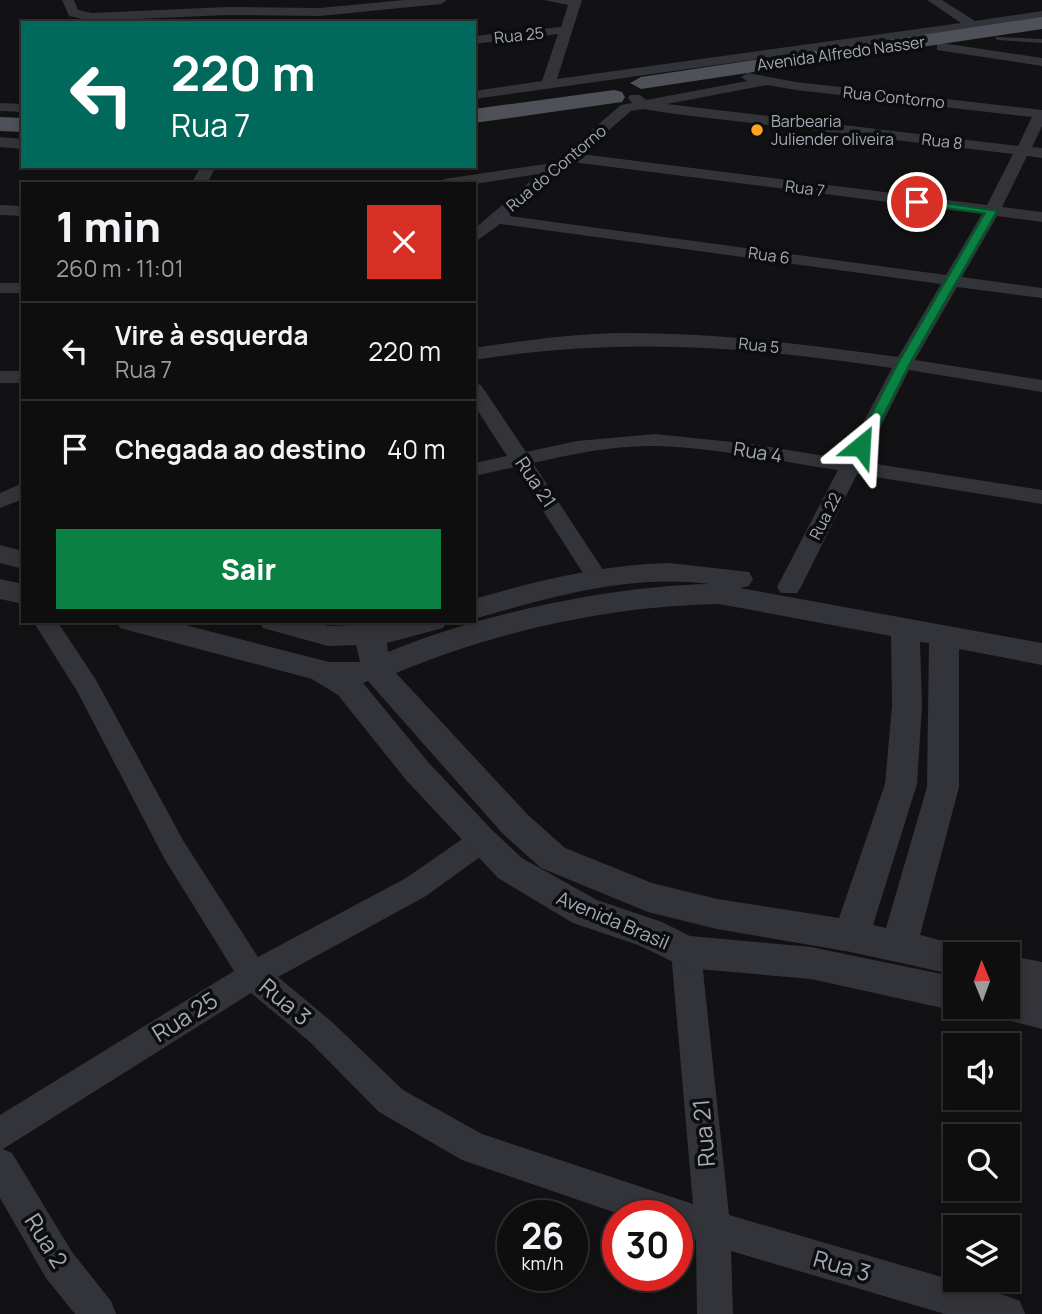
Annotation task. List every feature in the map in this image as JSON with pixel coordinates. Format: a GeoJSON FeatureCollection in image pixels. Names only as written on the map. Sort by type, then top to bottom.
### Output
{"type":"FeatureCollection","features":[{"type":"Feature","properties":{"kind":"main road","name":"Avenida Alfredo Nasser"},"geometry":{"type":"LineString","coordinates":[[476,116],[625,88],[1042,23]]}},
{"type":"Feature","properties":{"kind":"main road","name":"Avenida Alfredo Nasser"},"geometry":{"type":"LineString","coordinates":[[476,107],[625,88],[755,79],[1042,31]]}},
{"type":"Feature","properties":{"kind":"main road"},"geometry":{"type":"LineString","coordinates":[[0,124],[21,125]]}},
{"type":"Feature","properties":{"kind":"main road"},"geometry":{"type":"LineString","coordinates":[[0,134],[21,136]]}},
{"type":"Feature","properties":{"kind":"street"},"geometry":{"type":"LineString","coordinates":[[68,0],[71,10],[83,16],[262,10],[322,17],[441,0]]}},
{"type":"Feature","properties":{"kind":"street"},"geometry":{"type":"LineString","coordinates":[[548,85],[575,1],[550,0]]}},
{"type":"Feature","properties":{"kind":"street"},"geometry":{"type":"LineString","coordinates":[[933,0],[972,24]]}},
{"type":"Feature","properties":{"kind":"street"},"geometry":{"type":"LineString","coordinates":[[476,95],[548,85],[625,88],[972,24],[1042,15]]}},
{"type":"Feature","properties":{"kind":"street","name":"Rua 25"},"geometry":{"type":"LineString","coordinates":[[476,40],[564,30]]}},
{"type":"Feature","properties":{"kind":"street"},"geometry":{"type":"LineString","coordinates":[[943,47],[1042,62]]}},
{"type":"Feature","properties":{"kind":"street","name":"Rua Contorno"},"geometry":{"type":"LineString","coordinates":[[755,79],[1041,114]]}},
{"type":"Feature","properties":{"kind":"street","name":"Rua 8"},"geometry":{"type":"LineString","coordinates":[[625,88],[688,111],[1042,153]]}},
{"type":"Feature","properties":{"kind":"street","name":"Rua do Contorno"},"geometry":{"type":"LineString","coordinates":[[476,236],[620,112],[625,88]]}},
{"type":"Feature","properties":{"kind":"street"},"geometry":{"type":"LineString","coordinates":[[0,107],[21,108]]}},
{"type":"Feature","properties":{"kind":"street","name":"Rua 22"},"geometry":{"type":"LineString","coordinates":[[789,587],[903,365],[992,211],[1020,150],[1041,114]]}},
{"type":"Feature","properties":{"kind":"street"},"geometry":{"type":"LineString","coordinates":[[0,142],[21,144]]}},
{"type":"Feature","properties":{"kind":"street","name":"Rua 7"},"geometry":{"type":"LineString","coordinates":[[455,182],[561,162],[1042,217]]}},
{"type":"Feature","properties":{"kind":"street"},"geometry":{"type":"LineString","coordinates":[[0,210],[21,211]]}},
{"type":"Feature","properties":{"kind":"street","name":"Rua 6"},"geometry":{"type":"LineString","coordinates":[[496,219],[1042,293]]}},
{"type":"Feature","properties":{"kind":"street"},"geometry":{"type":"LineString","coordinates":[[0,288],[21,288]]}},
{"type":"Feature","properties":{"kind":"street","name":"Rua 5"},"geometry":{"type":"LineString","coordinates":[[476,354],[563,342],[671,339],[752,343],[1042,386]]}},
{"type":"Feature","properties":{"kind":"street"},"geometry":{"type":"LineString","coordinates":[[0,377],[21,377]]}},
{"type":"Feature","properties":{"kind":"street","name":"Rua 21"},"geometry":{"type":"LineString","coordinates":[[476,392],[596,576]]}},
{"type":"Feature","properties":{"kind":"street","name":"Rua 4"},"geometry":{"type":"LineString","coordinates":[[476,469],[577,447],[655,440],[695,442],[1042,497]]}},
{"type":"Feature","properties":{"kind":"street"},"geometry":{"type":"LineString","coordinates":[[0,554],[21,559]]}},
{"type":"Feature","properties":{"kind":"street","name":"Avenida Brasil"},"geometry":{"type":"LineString","coordinates":[[476,608],[596,576],[653,570],[944,636],[1038,644]]}},
{"type":"Feature","properties":{"kind":"street","name":"Avenida Brasil"},"geometry":{"type":"LineString","coordinates":[[138,623],[317,669],[352,675],[376,670],[418,652],[517,623],[614,600],[719,585],[789,587],[1038,644]]}},
{"type":"Feature","properties":{"kind":"street"},"geometry":{"type":"LineString","coordinates":[[0,589],[21,594]]}},
{"type":"Feature","properties":{"kind":"street","name":"Rua 3"},"geometry":{"type":"LineString","coordinates":[[46,623],[87,687],[174,850],[253,975],[321,1032],[391,1101],[474,1149],[626,1200]]}},
{"type":"Feature","properties":{"kind":"street"},"geometry":{"type":"LineString","coordinates":[[280,623],[328,636],[389,633],[426,623]]}},
{"type":"Feature","properties":{"kind":"street"},"geometry":{"type":"LineString","coordinates":[[851,936],[901,784],[907,706],[905,628]]}},
{"type":"Feature","properties":{"kind":"street","name":"Avenida Brasil"},"geometry":{"type":"LineString","coordinates":[[363,635],[372,643],[376,670],[515,824],[544,872],[586,912],[649,933],[686,952],[811,963],[943,991]]}},
{"type":"Feature","properties":{"kind":"street"},"geometry":{"type":"LineString","coordinates":[[317,669],[317,653],[328,636]]}},
{"type":"Feature","properties":{"kind":"street"},"geometry":{"type":"LineString","coordinates":[[899,946],[943,787],[944,636]]}},
{"type":"Feature","properties":{"kind":"street","name":"Avenida Brasil"},"geometry":{"type":"LineString","coordinates":[[317,669],[349,687],[418,772],[481,841],[544,872],[717,914],[851,936],[943,956]]}},
{"type":"Feature","properties":{"kind":"street","name":"Rua 25"},"geometry":{"type":"LineString","coordinates":[[0,1133],[253,975],[415,887],[481,841]]}},
{"type":"Feature","properties":{"kind":"street","name":"Rua 21"},"geometry":{"type":"LineString","coordinates":[[686,952],[713,1229],[715,1314]]}},
{"type":"Feature","properties":{"kind":"street"},"geometry":{"type":"LineString","coordinates":[[1020,974],[1042,979]]}},
{"type":"Feature","properties":{"kind":"street"},"geometry":{"type":"LineString","coordinates":[[1020,1007],[1042,1012]]}},
{"type":"Feature","properties":{"kind":"street","name":"Rua 2"},"geometry":{"type":"LineString","coordinates":[[0,1165],[59,1265],[98,1314]]}},
{"type":"Feature","properties":{"kind":"street","name":"Rua 3"},"geometry":{"type":"LineString","coordinates":[[693,1223],[1007,1314]]}},
{"type":"Feature","properties":{"kind":"lane"},"geometry":{"type":"LineString","coordinates":[[998,38],[1042,41]]}},
{"type":"Feature","properties":{"kind":"place","name":"Barbearia Juliender oliveira"},"geometry":{"type":"Point","coordinates":[757,130]}},
{"type":"Feature","properties":{"kind":"route"},"geometry":{"type":"LineString","coordinates":[[861,446],[903,365],[992,211],[917,202]]}}]}
